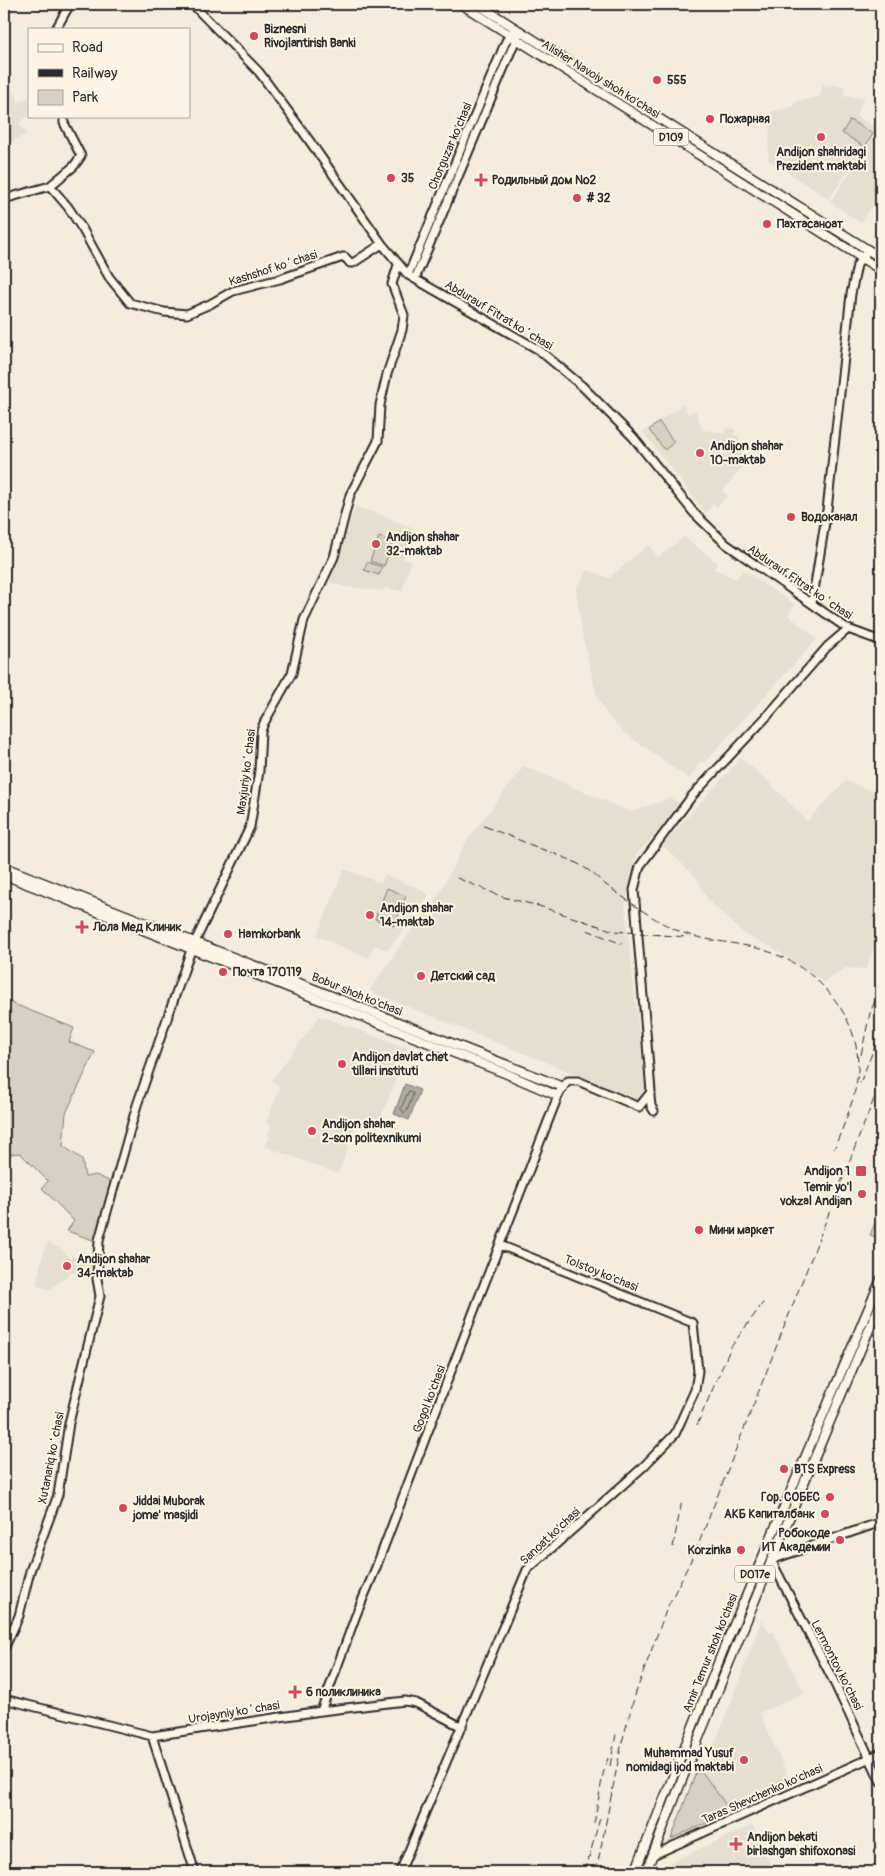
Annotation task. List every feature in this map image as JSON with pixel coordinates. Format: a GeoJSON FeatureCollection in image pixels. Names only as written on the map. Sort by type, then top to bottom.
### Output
{"type":"FeatureCollection","features":[{"type":"Feature","properties":{"kind":"main road"},"geometry":{"type":"LineString","coordinates":[[57,28],[70,4]]}},
{"type":"Feature","properties":{"kind":"main road","name":"Abdurauf Fitrat koʻchasi"},"geometry":{"type":"LineString","coordinates":[[192,4],[259,72],[300,126],[382,244],[408,275],[539,350],[582,386],[633,438],[694,513],[717,536],[848,629],[881,641]]}},
{"type":"Feature","properties":{"kind":"main road","name":"Alisher Navoiy shoh ko'chasi"},"geometry":{"type":"LineString","coordinates":[[461,4],[881,270]]}},
{"type":"Feature","properties":{"kind":"main road","name":"Alisher Navoiy shoh ko'chasi"},"geometry":{"type":"LineString","coordinates":[[477,4],[881,258]]}},
{"type":"Feature","properties":{"kind":"main road","name":"Chorguzar ko'chasi"},"geometry":{"type":"LineString","coordinates":[[408,275],[517,29]]}},
{"type":"Feature","properties":{"kind":"main road","name":"Chorguzar ko'chasi"},"geometry":{"type":"LineString","coordinates":[[415,278],[512,37]]}},
{"type":"Feature","properties":{"kind":"main road"},"geometry":{"type":"LineString","coordinates":[[4,199],[50,186],[74,166],[81,156],[64,123],[64,118]]}},
{"type":"Feature","properties":{"kind":"main road"},"geometry":{"type":"LineString","coordinates":[[684,145],[689,137]]}},
{"type":"Feature","properties":{"kind":"main road"},"geometry":{"type":"LineString","coordinates":[[696,152],[701,144]]}},
{"type":"Feature","properties":{"kind":"main road","name":"Kashshof koʻchasi"},"geometry":{"type":"LineString","coordinates":[[50,186],[83,230],[109,277],[130,302],[175,314],[187,314],[233,291],[280,279],[343,257],[350,263],[353,263],[382,244]]}},
{"type":"Feature","properties":{"kind":"main road"},"geometry":{"type":"LineString","coordinates":[[776,203],[780,195]]}},
{"type":"Feature","properties":{"kind":"main road"},"geometry":{"type":"LineString","coordinates":[[812,603],[827,510],[850,294],[857,264],[868,250]]}},
{"type":"Feature","properties":{"kind":"main road","name":"Maxjuriy koʻchasi"},"geometry":{"type":"LineString","coordinates":[[192,950],[250,827],[259,771],[261,731],[292,673],[304,620],[334,557],[350,495],[378,441],[380,404],[387,374],[402,330],[404,315],[392,284],[398,265]]}},
{"type":"Feature","properties":{"kind":"main road"},"geometry":{"type":"LineString","coordinates":[[654,1111],[651,1106],[650,1096],[634,890],[640,866],[692,796],[768,714],[827,646],[848,629]]}},
{"type":"Feature","properties":{"kind":"main road","name":"Bobur shoh ko'chasi"},"geometry":{"type":"LineString","coordinates":[[4,867],[196,942],[486,1061],[507,1074],[558,1096]]}},
{"type":"Feature","properties":{"kind":"main road","name":"Bobur shoh ko'chasi"},"geometry":{"type":"LineString","coordinates":[[4,874],[192,950],[486,1061],[510,1066],[562,1087]]}},
{"type":"Feature","properties":{"kind":"main road","name":"Xutanariq koʻchasi"},"geometry":{"type":"LineString","coordinates":[[4,1650],[19,1616],[30,1571],[58,1495],[69,1423],[100,1296],[97,1279],[98,1252],[102,1229],[136,1105],[192,950]]}},
{"type":"Feature","properties":{"kind":"main road"},"geometry":{"type":"LineString","coordinates":[[507,1074],[510,1066]]}},
{"type":"Feature","properties":{"kind":"main road"},"geometry":{"type":"LineString","coordinates":[[558,1096],[562,1087],[568,1081],[578,1081],[587,1087],[639,1107],[650,1096]]}},
{"type":"Feature","properties":{"kind":"main road","name":"Gogol ko'chasi"},"geometry":{"type":"LineString","coordinates":[[321,1710],[356,1615],[558,1096]]}},
{"type":"Feature","properties":{"kind":"main road","name":"Tolstoy ko'chasi"},"geometry":{"type":"LineString","coordinates":[[500,1246],[693,1323]]}},
{"type":"Feature","properties":{"kind":"main road","name":"Amir Temur shoh ko'chasi"},"geometry":{"type":"LineString","coordinates":[[635,1872],[762,1556],[881,1279]]}},
{"type":"Feature","properties":{"kind":"main road","name":"Amir Temur shoh ko'chasi"},"geometry":{"type":"LineString","coordinates":[[646,1872],[696,1743],[771,1560],[881,1302]]}},
{"type":"Feature","properties":{"kind":"main road","name":"Sanoat ko'chasi"},"geometry":{"type":"LineString","coordinates":[[400,1872],[527,1570],[642,1467],[675,1434],[695,1390],[698,1371],[693,1323]]}},
{"type":"Feature","properties":{"kind":"main road"},"geometry":{"type":"LineString","coordinates":[[762,1556],[771,1560],[881,1522]]}},
{"type":"Feature","properties":{"kind":"main road","name":"Lermontov ko’chasi"},"geometry":{"type":"LineString","coordinates":[[771,1560],[833,1680],[881,1782]]}},
{"type":"Feature","properties":{"kind":"main road"},"geometry":{"type":"LineString","coordinates":[[4,1699],[152,1736],[195,1872]]}},
{"type":"Feature","properties":{"kind":"main road","name":"Urоjayniy koʻchasi"},"geometry":{"type":"LineString","coordinates":[[152,1736],[321,1710],[405,1701],[416,1703],[462,1727]]}},
{"type":"Feature","properties":{"kind":"main road","name":"Taras Shevchenko ko'chasi"},"geometry":{"type":"LineString","coordinates":[[653,1855],[881,1753]]}},
{"type":"Feature","properties":{"kind":"shaded area"},"geometry":{"type":"Polygon","coordinates":[[[4,71],[18,102],[28,97],[28,116],[19,123],[27,134],[4,145],[4,71]]]}},
{"type":"Feature","properties":{"kind":"shaded area","name":"Andijon shahridagi Prezident maktabi"},"geometry":{"type":"Polygon","coordinates":[[[822,84],[844,86],[844,96],[864,98],[856,116],[877,129],[829,199],[768,160],[771,112],[792,107],[797,101],[818,97],[821,93],[822,84]]]}},
{"type":"Feature","properties":{"kind":"shaded area"},"geometry":{"type":"Polygon","coordinates":[[[881,126],[881,192],[861,223],[830,202],[881,126]]]}},
{"type":"Feature","properties":{"kind":"shaded area","name":"Andijon shahar 10-maktab"},"geometry":{"type":"Polygon","coordinates":[[[683,404],[688,414],[695,410],[703,430],[725,433],[726,428],[735,429],[734,435],[740,436],[739,445],[743,446],[740,460],[746,461],[723,491],[728,496],[717,507],[713,504],[706,513],[643,432],[683,404]]]}},
{"type":"Feature","properties":{"kind":"shaded area","name":"Andijon shahar 32-maktab"},"geometry":{"type":"Polygon","coordinates":[[[355,507],[374,512],[413,528],[404,559],[411,561],[402,591],[385,588],[384,591],[346,587],[330,582],[331,579],[328,576],[336,562],[355,507]]]}},
{"type":"Feature","properties":{"kind":"shaded area"},"geometry":{"type":"Polygon","coordinates":[[[684,537],[718,563],[714,569],[736,579],[743,570],[795,605],[788,615],[817,639],[704,763],[699,762],[689,779],[622,731],[607,715],[596,693],[582,634],[576,588],[588,570],[609,578],[648,545],[658,557],[684,537]]]}},
{"type":"Feature","properties":{"kind":"shaded area"},"geometry":{"type":"Polygon","coordinates":[[[741,758],[768,781],[807,821],[846,781],[881,795],[881,930],[866,969],[845,968],[824,982],[771,947],[744,934],[708,900],[696,877],[662,845],[741,758]]]}},
{"type":"Feature","properties":{"kind":"shaded area"},"geometry":{"type":"Polygon","coordinates":[[[524,766],[631,812],[670,798],[682,805],[636,855],[625,906],[647,1103],[369,991],[438,896],[468,839],[524,766]]]}},
{"type":"Feature","properties":{"kind":"shaded area","name":"Andijon shahar 14-maktab"},"geometry":{"type":"Polygon","coordinates":[[[344,869],[381,883],[384,875],[418,888],[429,895],[388,950],[374,945],[369,958],[317,936],[344,869]]]}},
{"type":"Feature","properties":{"kind":"shaded area","name":"Andijon davlat chet tillari instituti"},"geometry":{"type":"Polygon","coordinates":[[[320,1016],[408,1048],[376,1131],[357,1124],[338,1174],[264,1146],[270,1137],[267,1135],[272,1126],[266,1123],[280,1087],[271,1081],[320,1016]]]}},
{"type":"Feature","properties":{"kind":"shaded area","name":"Andijon shahar 34-maktab"},"geometry":{"type":"Polygon","coordinates":[[[48,1242],[61,1249],[69,1257],[95,1259],[94,1276],[71,1273],[49,1290],[36,1285],[43,1253],[48,1242]]]}},
{"type":"Feature","properties":{"kind":"shaded area"},"geometry":{"type":"Polygon","coordinates":[[[762,1619],[769,1633],[773,1631],[804,1693],[760,1713],[792,1786],[731,1812],[702,1772],[721,1729],[762,1619]]]}},
{"type":"Feature","properties":{"kind":"shaded area","name":"Аndijon bekati birlashgan shifoxonasi"},"geometry":{"type":"Polygon","coordinates":[[[752,1825],[774,1872],[664,1872],[664,1869],[671,1862],[752,1825]]]}},
{"type":"Feature","properties":{"kind":"green space"},"geometry":{"type":"Polygon","coordinates":[[[502,56],[505,58],[416,271],[413,268],[502,56]]]}},
{"type":"Feature","properties":{"kind":"green space"},"geometry":{"type":"Polygon","coordinates":[[[850,120],[873,134],[865,147],[842,133],[850,120]]]}},
{"type":"Feature","properties":{"kind":"green space"},"geometry":{"type":"Polygon","coordinates":[[[659,422],[674,442],[665,450],[649,430],[659,422]]]}},
{"type":"Feature","properties":{"kind":"green space"},"geometry":{"type":"Polygon","coordinates":[[[379,537],[393,542],[384,566],[370,561],[379,537]]]}},
{"type":"Feature","properties":{"kind":"green space"},"geometry":{"type":"Polygon","coordinates":[[[367,562],[382,567],[379,575],[364,570],[367,562]]]}},
{"type":"Feature","properties":{"kind":"green space"},"geometry":{"type":"Polygon","coordinates":[[[387,888],[406,896],[394,926],[375,919],[387,888]]]}},
{"type":"Feature","properties":{"kind":"green space"},"geometry":{"type":"Polygon","coordinates":[[[4,1000],[74,1028],[69,1042],[95,1052],[66,1113],[63,1146],[82,1159],[85,1177],[96,1175],[113,1183],[96,1241],[67,1231],[74,1221],[42,1188],[48,1181],[20,1153],[4,1155],[4,1000]]]}},
{"type":"Feature","properties":{"kind":"green space"},"geometry":{"type":"Polygon","coordinates":[[[875,1223],[881,1225],[881,1239],[870,1235],[875,1223]]]}},
{"type":"Feature","properties":{"kind":"green space"},"geometry":{"type":"Polygon","coordinates":[[[696,1772],[702,1772],[731,1812],[671,1839],[696,1772]]]}},
{"type":"Feature","properties":{"kind":"water"},"geometry":{"type":"Polygon","coordinates":[[[405,1084],[420,1090],[409,1120],[394,1114],[405,1084]]]}},
{"type":"Feature","properties":{"kind":"railway"},"geometry":{"type":"LineString","coordinates":[[484,826],[580,865],[640,909],[676,930],[697,937],[760,949],[780,956],[815,978],[830,993],[842,1010],[857,1048],[858,1069],[855,1089],[834,1149]]}},
{"type":"Feature","properties":{"kind":"railway"},"geometry":{"type":"LineString","coordinates":[[457,878],[503,897],[539,906],[614,931],[686,937]]}},
{"type":"Feature","properties":{"kind":"railway"},"geometry":{"type":"LineString","coordinates":[[587,930],[622,944]]}},
{"type":"Feature","properties":{"kind":"railway"},"geometry":{"type":"LineString","coordinates":[[861,1055],[870,1013],[881,986]]}},
{"type":"Feature","properties":{"kind":"railway"},"geometry":{"type":"LineString","coordinates":[[860,1083],[877,1041]]}},
{"type":"Feature","properties":{"kind":"railway"},"geometry":{"type":"LineString","coordinates":[[596,1872],[622,1742],[635,1695],[667,1608],[697,1548],[881,1081]]}},
{"type":"Feature","properties":{"kind":"railway"},"geometry":{"type":"LineString","coordinates":[[697,1425],[731,1347],[765,1300]]}},
{"type":"Feature","properties":{"kind":"railway"},"geometry":{"type":"LineString","coordinates":[[673,1547],[682,1500]]}},
{"type":"Feature","properties":{"kind":"railway"},"geometry":{"type":"LineString","coordinates":[[610,1766],[616,1734]]}},
{"type":"Feature","properties":{"kind":"railway"},"geometry":{"type":"LineString","coordinates":[[594,1824],[603,1774],[608,1758]]}},
{"type":"Feature","properties":{"kind":"railway"},"geometry":{"type":"LineString","coordinates":[[585,1872],[600,1818]]}},
{"type":"Feature","properties":{"kind":"place","name":"Biznesni Rivojlantirish Banki"},"geometry":{"type":"Point","coordinates":[254,36]}},
{"type":"Feature","properties":{"kind":"place","name":"555"},"geometry":{"type":"Point","coordinates":[657,80]}},
{"type":"Feature","properties":{"kind":"place","name":"Пожарная"},"geometry":{"type":"Point","coordinates":[710,119]}},
{"type":"Feature","properties":{"kind":"place","name":"Andijon shahridagi Prezident maktabi"},"geometry":{"type":"Point","coordinates":[821,137]}},
{"type":"Feature","properties":{"kind":"place","name":"35"},"geometry":{"type":"Point","coordinates":[391,178]}},
{"type":"Feature","properties":{"kind":"place","name":"Родильный дом №2"},"geometry":{"type":"Point","coordinates":[481,180]}},
{"type":"Feature","properties":{"kind":"place","name":"# 32"},"geometry":{"type":"Point","coordinates":[577,198]}},
{"type":"Feature","properties":{"kind":"place","name":"Пахтасаноат"},"geometry":{"type":"Point","coordinates":[767,224]}},
{"type":"Feature","properties":{"kind":"place","name":"Andijon shahar 10-maktab"},"geometry":{"type":"Point","coordinates":[700,453]}},
{"type":"Feature","properties":{"kind":"place","name":"Водоканал"},"geometry":{"type":"Point","coordinates":[791,517]}},
{"type":"Feature","properties":{"kind":"place","name":"Andijon shahar 32-maktab"},"geometry":{"type":"Point","coordinates":[376,544]}},
{"type":"Feature","properties":{"kind":"place","name":"Andijon shahar 14-maktab"},"geometry":{"type":"Point","coordinates":[370,915]}},
{"type":"Feature","properties":{"kind":"place","name":"Лола Мед Клиник"},"geometry":{"type":"Point","coordinates":[82,927]}},
{"type":"Feature","properties":{"kind":"place","name":"Hamkorbank"},"geometry":{"type":"Point","coordinates":[228,934]}},
{"type":"Feature","properties":{"kind":"place","name":"Почта 170119"},"geometry":{"type":"Point","coordinates":[223,972]}},
{"type":"Feature","properties":{"kind":"place","name":"Детский сад"},"geometry":{"type":"Point","coordinates":[421,976]}},
{"type":"Feature","properties":{"kind":"place","name":"Andijon davlat chet tillari instituti"},"geometry":{"type":"Point","coordinates":[342,1064]}},
{"type":"Feature","properties":{"kind":"place","name":"Andijon shahar 2-son politexnikumi"},"geometry":{"type":"Point","coordinates":[312,1131]}},
{"type":"Feature","properties":{"kind":"place","name":"Andijon 1"},"geometry":{"type":"Point","coordinates":[861,1171]}},
{"type":"Feature","properties":{"kind":"place","name":"Temir yo'l vokzal Andijan"},"geometry":{"type":"Point","coordinates":[862,1194]}},
{"type":"Feature","properties":{"kind":"place","name":"Мини маркет"},"geometry":{"type":"Point","coordinates":[699,1230]}},
{"type":"Feature","properties":{"kind":"place","name":"Andijon shahar 34-maktab"},"geometry":{"type":"Point","coordinates":[67,1266]}},
{"type":"Feature","properties":{"kind":"place","name":"BTS Express"},"geometry":{"type":"Point","coordinates":[784,1469]}},
{"type":"Feature","properties":{"kind":"place","name":"Гор. СОБЕС"},"geometry":{"type":"Point","coordinates":[830,1497]}},
{"type":"Feature","properties":{"kind":"place","name":"Jiddai Muborak jome' masjidi"},"geometry":{"type":"Point","coordinates":[123,1508]}},
{"type":"Feature","properties":{"kind":"place","name":"АКБ Капиталбанк"},"geometry":{"type":"Point","coordinates":[825,1514]}},
{"type":"Feature","properties":{"kind":"place","name":"Робокоде ИТ Академии"},"geometry":{"type":"Point","coordinates":[840,1540]}},
{"type":"Feature","properties":{"kind":"place","name":"Korzinka"},"geometry":{"type":"Point","coordinates":[741,1550]}},
{"type":"Feature","properties":{"kind":"place","name":"6 поликлиника"},"geometry":{"type":"Point","coordinates":[295,1692]}},
{"type":"Feature","properties":{"kind":"place","name":"Muhammad Yusuf nomidagi ijod maktabi"},"geometry":{"type":"Point","coordinates":[744,1760]}},
{"type":"Feature","properties":{"kind":"place","name":"Аndijon bekati birlashgan shifoxonasi"},"geometry":{"type":"Point","coordinates":[736,1844]}}]}
